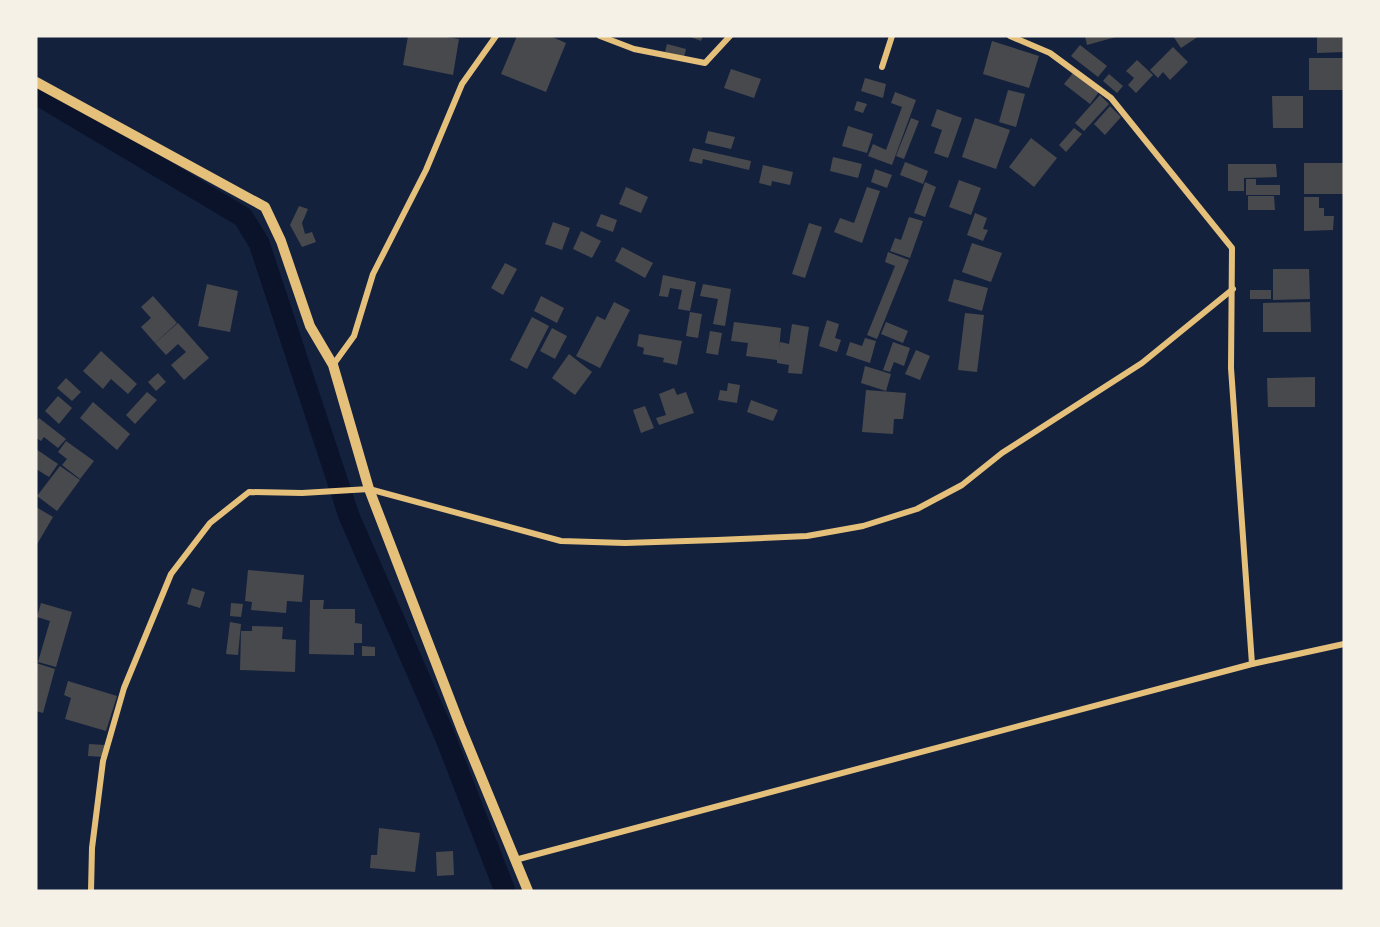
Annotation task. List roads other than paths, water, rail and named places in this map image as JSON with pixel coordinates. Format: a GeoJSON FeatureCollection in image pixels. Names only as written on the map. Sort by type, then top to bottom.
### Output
{"type":"FeatureCollection","features":[{"type":"Feature","properties":{"kind":"street"},"geometry":{"type":"LineString","coordinates":[[333,365],[354,336],[373,274],[426,171],[462,84],[496,36]]}},
{"type":"Feature","properties":{"kind":"street"},"geometry":{"type":"LineString","coordinates":[[600,36],[634,49],[705,63],[730,36]]}},
{"type":"Feature","properties":{"kind":"street"},"geometry":{"type":"LineString","coordinates":[[882,67],[892,36]]}},
{"type":"Feature","properties":{"kind":"street"},"geometry":{"type":"LineString","coordinates":[[1010,36],[1050,53],[1111,98],[1232,248],[1231,368],[1252,664]]}},
{"type":"Feature","properties":{"kind":"street"},"geometry":{"type":"LineString","coordinates":[[36,82],[265,207],[281,241],[309,326],[333,365],[369,489],[528,891]]}},
{"type":"Feature","properties":{"kind":"street"},"geometry":{"type":"LineString","coordinates":[[91,891],[92,848],[103,761],[124,688],[171,574],[210,523],[249,492],[331,492],[369,489],[561,540],[625,543],[807,536],[863,526],[917,509],[962,485],[1002,453],[1142,363],[1233,290]]}},
{"type":"Feature","properties":{"kind":"street"},"geometry":{"type":"LineString","coordinates":[[515,860],[1252,664],[1344,644]]}},
{"type":"Feature","properties":{"kind":"waterway"},"geometry":{"type":"LineString","coordinates":[[36,94],[243,217],[259,243],[349,516],[444,734],[505,891]]}}]}
